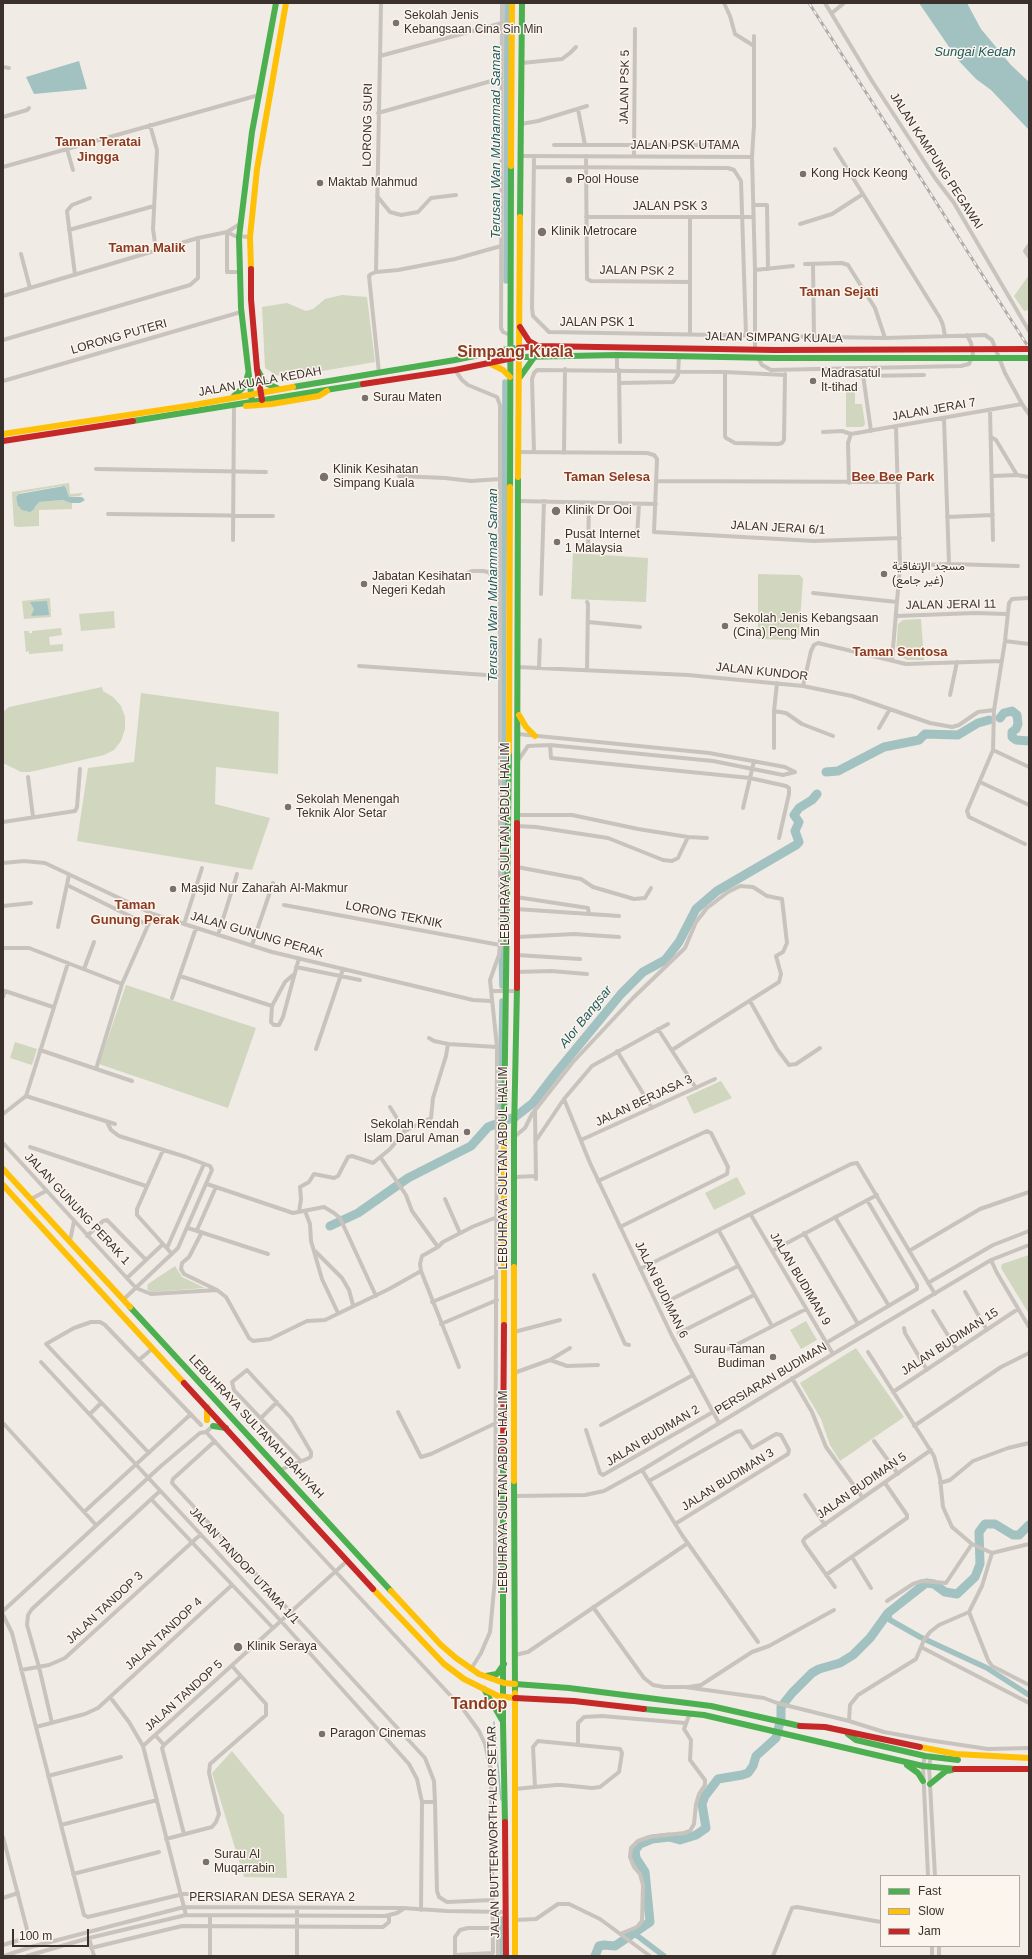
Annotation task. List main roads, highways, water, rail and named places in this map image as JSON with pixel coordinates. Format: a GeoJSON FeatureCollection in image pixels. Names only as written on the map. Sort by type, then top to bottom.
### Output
{"type":"FeatureCollection","features":[{"type":"Feature","properties":{"kind":"main road"},"geometry":{"type":"LineString","coordinates":[[252,402],[241,312],[239,237],[252,132],[276,3]]}},
{"type":"Feature","properties":{"kind":"main road"},"geometry":{"type":"LineString","coordinates":[[262,400],[257,369],[251,286],[250,237],[256,169],[286,3]]}},
{"type":"Feature","properties":{"kind":"main road","name":"LEBUHRAYA SULTAN ABDUL HALIM"},"geometry":{"type":"LineString","coordinates":[[504,1683],[504,1132],[508,796],[512,3]]}},
{"type":"Feature","properties":{"kind":"main road","name":"LEBUHRAYA SULTAN ABDUL HALIM"},"geometry":{"type":"LineString","coordinates":[[515,1684],[514,1134],[522,3]]}},
{"type":"Feature","properties":{"kind":"main road"},"geometry":{"type":"LineString","coordinates":[[519,325],[523,334],[529,341],[538,346]]}},
{"type":"Feature","properties":{"kind":"main road"},"geometry":{"type":"LineString","coordinates":[[493,353],[499,349],[510,335]]}},
{"type":"Feature","properties":{"kind":"main road","name":"JALAN SIMPANG KUALA"},"geometry":{"type":"LineString","coordinates":[[519,348],[538,346],[755,350],[949,348],[1029,349]]}},
{"type":"Feature","properties":{"kind":"main road","name":"JALAN KUALA KEDAH"},"geometry":{"type":"LineString","coordinates":[[3,434],[194,405],[230,397],[379,373],[519,348]]}},
{"type":"Feature","properties":{"kind":"main road","name":"JALAN SIMPANG KUALA"},"geometry":{"type":"LineString","coordinates":[[520,357],[617,355],[758,358],[1029,358]]}},
{"type":"Feature","properties":{"kind":"main road"},"geometry":{"type":"LineString","coordinates":[[520,378],[535,356]]}},
{"type":"Feature","properties":{"kind":"main road","name":"JALAN KUALA KEDAH"},"geometry":{"type":"LineString","coordinates":[[3,441],[455,370],[520,357]]}},
{"type":"Feature","properties":{"kind":"main road"},"geometry":{"type":"LineString","coordinates":[[489,363],[498,367],[510,377]]}},
{"type":"Feature","properties":{"kind":"main road"},"geometry":{"type":"LineString","coordinates":[[257,369],[265,383],[280,389]]}},
{"type":"Feature","properties":{"kind":"main road"},"geometry":{"type":"LineString","coordinates":[[230,397],[241,391],[245,386],[248,374]]}},
{"type":"Feature","properties":{"kind":"main road"},"geometry":{"type":"LineString","coordinates":[[234,405],[253,406],[272,404],[318,396],[330,389]]}},
{"type":"Feature","properties":{"kind":"main road"},"geometry":{"type":"LineString","coordinates":[[518,713],[522,722],[535,736]]}},
{"type":"Feature","properties":{"kind":"main road","name":"LEBUHRAYA SULTANAH BAHIYAH"},"geometry":{"type":"LineString","coordinates":[[3,1169],[441,1645],[471,1669],[484,1676],[504,1683],[569,1688],[689,1702],[792,1724],[825,1727],[846,1732]]}},
{"type":"Feature","properties":{"kind":"main road","name":"LEBUHRAYA SULTANAH BAHIYAH"},"geometry":{"type":"LineString","coordinates":[[3,1185],[444,1664],[464,1679],[504,1697],[574,1701],[690,1713],[767,1728],[903,1762],[926,1766],[1000,1771],[1029,1769]]}},
{"type":"Feature","properties":{"kind":"main road"},"geometry":{"type":"LineString","coordinates":[[36,1221],[45,1214]]}},
{"type":"Feature","properties":{"kind":"main road"},"geometry":{"type":"LineString","coordinates":[[45,1231],[53,1223]]}},
{"type":"Feature","properties":{"kind":"main road"},"geometry":{"type":"LineString","coordinates":[[206,1407],[207,1420]]}},
{"type":"Feature","properties":{"kind":"main road"},"geometry":{"type":"LineString","coordinates":[[213,1426],[222,1426],[228,1430]]}},
{"type":"Feature","properties":{"kind":"main road"},"geometry":{"type":"LineString","coordinates":[[484,1676],[497,1674],[504,1664]]}},
{"type":"Feature","properties":{"kind":"main road","name":"JALAN BUTTERWORTH-ALOR SETAR"},"geometry":{"type":"LineString","coordinates":[[504,1683],[503,1723],[505,1758],[506,1956]]}},
{"type":"Feature","properties":{"kind":"main road","name":"JALAN BUTTERWORTH-ALOR SETAR"},"geometry":{"type":"LineString","coordinates":[[515,1684],[515,1956]]}},
{"type":"Feature","properties":{"kind":"main road"},"geometry":{"type":"LineString","coordinates":[[484,1689],[497,1709],[503,1723]]}},
{"type":"Feature","properties":{"kind":"main road"},"geometry":{"type":"LineString","coordinates":[[846,1732],[856,1740],[928,1756],[983,1762],[1011,1758]]}},
{"type":"Feature","properties":{"kind":"main road"},"geometry":{"type":"LineString","coordinates":[[846,1732],[956,1754],[1029,1758]]}},
{"type":"Feature","properties":{"kind":"main road"},"geometry":{"type":"LineString","coordinates":[[903,1762],[915,1770],[923,1781]]}},
{"type":"Feature","properties":{"kind":"main road"},"geometry":{"type":"LineString","coordinates":[[930,1784],[946,1771],[956,1769]]}},
{"type":"Feature","properties":{"kind":"water","name":"Sungai Kedah"},"geometry":{"type":"Polygon","coordinates":[[[919,3],[967,3],[981,29],[1011,65],[1029,82],[1029,130],[991,90],[976,79],[958,60],[919,3]]]}},
{"type":"Feature","properties":{"kind":"water"},"geometry":{"type":"Polygon","coordinates":[[[79,61],[87,89],[34,94],[26,77],[79,61]]]}},
{"type":"Feature","properties":{"kind":"water"},"geometry":{"type":"Polygon","coordinates":[[[64,486],[69,497],[82,497],[85,500],[80,503],[71,503],[63,500],[39,502],[30,512],[22,510],[18,506],[16,497],[19,494],[64,486]]]}},
{"type":"Feature","properties":{"kind":"water"},"geometry":{"type":"Polygon","coordinates":[[[47,601],[49,615],[31,616],[34,609],[30,602],[47,601]]]}},
{"type":"Feature","properties":{"kind":"waterway","name":"Terusan Wan Muhammad Saman"},"geometry":{"type":"LineString","coordinates":[[506,281],[507,3]]}},
{"type":"Feature","properties":{"kind":"waterway","name":"Terusan Wan Muhammad Saman"},"geometry":{"type":"LineString","coordinates":[[503,788],[505,382]]}},
{"type":"Feature","properties":{"kind":"waterway","name":"Alor Bangsar"},"geometry":{"type":"LineString","coordinates":[[1000,718],[1004,713],[1012,711],[1017,715],[1018,724],[1016,729],[1012,732],[1012,737],[1016,740],[1029,741]]}},
{"type":"Feature","properties":{"kind":"waterway","name":"Alor Bangsar"},"geometry":{"type":"LineString","coordinates":[[826,772],[838,771],[884,747],[919,740],[925,734],[958,735],[978,723],[989,720]]}},
{"type":"Feature","properties":{"kind":"waterway","name":"Alor Bangsar"},"geometry":{"type":"LineString","coordinates":[[330,1226],[358,1213],[408,1178],[471,1146],[488,1127],[515,1117],[533,1103],[621,994],[643,972],[665,960],[679,942],[696,909],[717,891],[799,842],[795,831],[799,822],[794,815],[799,808],[812,800],[817,794]]}},
{"type":"Feature","properties":{"kind":"waterway","name":"Terusan Wan Muhammad Saman"},"geometry":{"type":"LineString","coordinates":[[502,876],[503,806]]}},
{"type":"Feature","properties":{"kind":"waterway","name":"Terusan Wan Muhammad Saman"},"geometry":{"type":"LineString","coordinates":[[501,944],[502,986]]}},
{"type":"Feature","properties":{"kind":"waterway","name":"Terusan Wan Muhammad Saman"},"geometry":{"type":"LineString","coordinates":[[500,1109],[502,1001]]}},
{"type":"Feature","properties":{"kind":"waterway"},"geometry":{"type":"LineString","coordinates":[[595,1956],[599,1946],[615,1946],[650,1922],[645,1872],[636,1858],[635,1850],[640,1844],[652,1839],[669,1837],[680,1840],[696,1835],[706,1828],[702,1804],[705,1796],[718,1779],[748,1773],[753,1766],[756,1756],[776,1738],[781,1718],[781,1707],[792,1693],[812,1673],[819,1669],[840,1663],[853,1655],[870,1638],[888,1613],[926,1583],[934,1584],[945,1592],[957,1594],[975,1577],[980,1564],[979,1532],[985,1524],[995,1524],[1013,1535],[1019,1535],[1029,1525]]}},
{"type":"Feature","properties":{"kind":"waterway"},"geometry":{"type":"LineString","coordinates":[[888,1613],[890,1620],[920,1637],[987,1668],[1029,1695]]}},
{"type":"Feature","properties":{"kind":"waterway"},"geometry":{"type":"LineString","coordinates":[[494,1722],[501,1800]]}},
{"type":"Feature","properties":{"kind":"waterway","name":"Terusan Wan Muhammad Saman"},"geometry":{"type":"LineString","coordinates":[[502,1919],[502,1956]]}},
{"type":"Feature","properties":{"kind":"waterway"},"geometry":{"type":"LineString","coordinates":[[635,1934],[664,1956]]}},
{"type":"Feature","properties":{"kind":"railway"},"geometry":{"type":"LineString","coordinates":[[809,3],[1029,348]]}},
{"type":"Feature","properties":{"kind":"place","name":"Sekolah Jenis Kebangsaan Cina Sin Min"},"geometry":{"type":"Point","coordinates":[396,23]}},
{"type":"Feature","properties":{"kind":"place","name":"Kong Hock Keong"},"geometry":{"type":"Point","coordinates":[803,174]}},
{"type":"Feature","properties":{"kind":"place","name":"Pool House"},"geometry":{"type":"Point","coordinates":[569,180]}},
{"type":"Feature","properties":{"kind":"place","name":"Maktab Mahmud"},"geometry":{"type":"Point","coordinates":[320,183]}},
{"type":"Feature","properties":{"kind":"place","name":"Klinik Metrocare"},"geometry":{"type":"Point","coordinates":[542,232]}},
{"type":"Feature","properties":{"kind":"place","name":"Madrasatul It-tihad"},"geometry":{"type":"Point","coordinates":[813,381]}},
{"type":"Feature","properties":{"kind":"place","name":"Surau Maten"},"geometry":{"type":"Point","coordinates":[365,398]}},
{"type":"Feature","properties":{"kind":"place","name":"Klinik Kesihatan Simpang Kuala"},"geometry":{"type":"Point","coordinates":[324,477]}},
{"type":"Feature","properties":{"kind":"place","name":"Klinik Dr Ooi"},"geometry":{"type":"Point","coordinates":[556,511]}},
{"type":"Feature","properties":{"kind":"place","name":"Pusat Internet 1 Malaysia"},"geometry":{"type":"Point","coordinates":[557,542]}},
{"type":"Feature","properties":{"kind":"place","name":"مسجد الإتفاقية (غير جامع)"},"geometry":{"type":"Point","coordinates":[884,574]}},
{"type":"Feature","properties":{"kind":"place","name":"Jabatan Kesihatan Negeri Kedah"},"geometry":{"type":"Point","coordinates":[364,584]}},
{"type":"Feature","properties":{"kind":"place","name":"Sekolah Jenis Kebangsaan (Cina) Peng Min"},"geometry":{"type":"Point","coordinates":[725,626]}},
{"type":"Feature","properties":{"kind":"place","name":"Sekolah Menengah Teknik Alor Setar"},"geometry":{"type":"Point","coordinates":[288,807]}},
{"type":"Feature","properties":{"kind":"place","name":"Masjid Nur Zaharah Al-Makmur"},"geometry":{"type":"Point","coordinates":[173,889]}},
{"type":"Feature","properties":{"kind":"place","name":"Sekolah Rendah Islam Darul Aman"},"geometry":{"type":"Point","coordinates":[467,1132]}},
{"type":"Feature","properties":{"kind":"place","name":"Surau Taman Budiman"},"geometry":{"type":"Point","coordinates":[773,1357]}},
{"type":"Feature","properties":{"kind":"place","name":"Klinik Seraya"},"geometry":{"type":"Point","coordinates":[238,1647]}},
{"type":"Feature","properties":{"kind":"place","name":"Paragon Cinemas"},"geometry":{"type":"Point","coordinates":[322,1734]}},
{"type":"Feature","properties":{"kind":"place","name":"Surau Al Muqarrabin"},"geometry":{"type":"Point","coordinates":[206,1862]}},
{"type":"Feature","properties":{"kind":"district","name":"Taman Teratai Jingga"},"geometry":{"type":"Point","coordinates":[98,150]}},
{"type":"Feature","properties":{"kind":"district","name":"Taman Malik"},"geometry":{"type":"Point","coordinates":[147,248]}},
{"type":"Feature","properties":{"kind":"district","name":"Taman Sejati"},"geometry":{"type":"Point","coordinates":[839,292]}},
{"type":"Feature","properties":{"kind":"district","name":"Simpang Kuala"},"geometry":{"type":"Point","coordinates":[515,353]}},
{"type":"Feature","properties":{"kind":"district","name":"Taman Selesa"},"geometry":{"type":"Point","coordinates":[607,477]}},
{"type":"Feature","properties":{"kind":"district","name":"Bee Bee Park"},"geometry":{"type":"Point","coordinates":[893,477]}},
{"type":"Feature","properties":{"kind":"district","name":"Taman Sentosa"},"geometry":{"type":"Point","coordinates":[900,652]}},
{"type":"Feature","properties":{"kind":"district","name":"Taman Gunung Perak"},"geometry":{"type":"Point","coordinates":[135,912]}},
{"type":"Feature","properties":{"kind":"district","name":"Tandop"},"geometry":{"type":"Point","coordinates":[479,1705]}}]}
